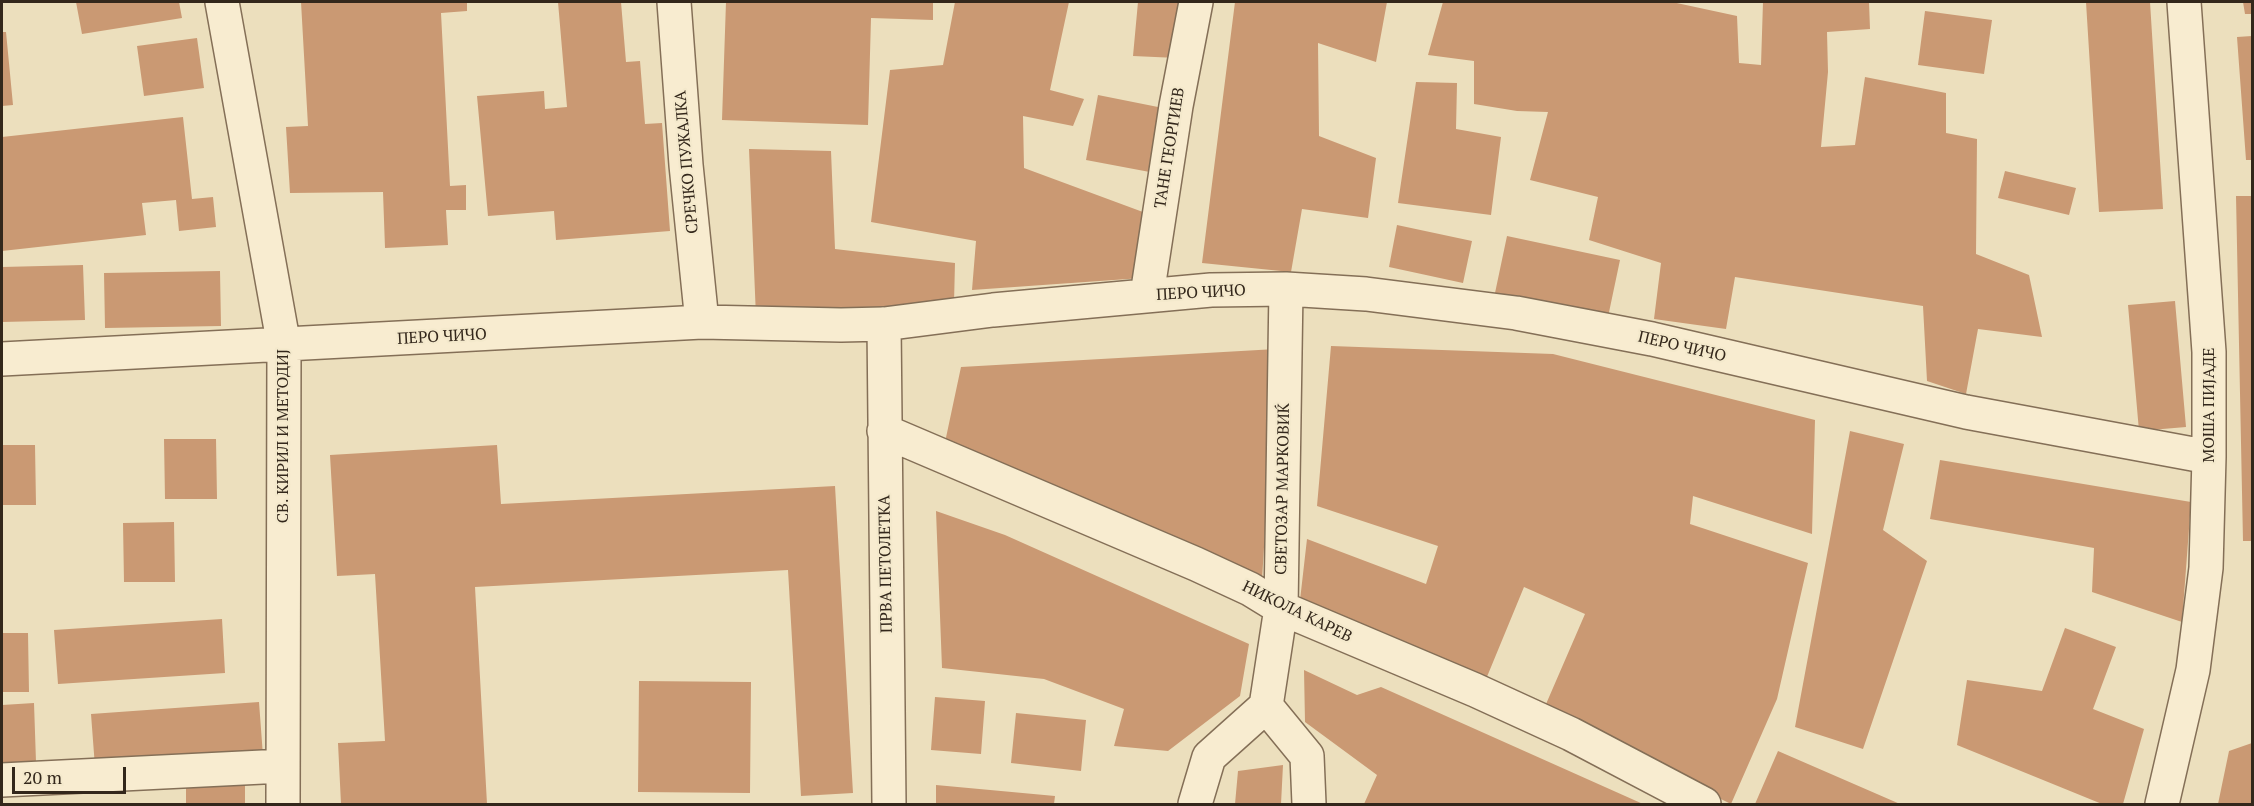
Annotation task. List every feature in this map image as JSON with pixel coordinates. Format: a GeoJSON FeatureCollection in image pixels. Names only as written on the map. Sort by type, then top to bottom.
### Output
{"type":"FeatureCollection","features":[{"type":"Feature","properties":{"kind":"street","name":"СВ. КИРИЛ И МЕТОДИЈ"},"geometry":{"type":"LineString","coordinates":[[222,2],[284,346],[283,804]]}},
{"type":"Feature","properties":{"kind":"street","name":"СРЕЧКО ПУЖАЛКА"},"geometry":{"type":"LineString","coordinates":[[674,2],[686,165],[702,322]]}},
{"type":"Feature","properties":{"kind":"street","name":"ТАНЕ ГЕОРГИЕВ"},"geometry":{"type":"LineString","coordinates":[[1147,296],[1176,106],[1196,2]]}},
{"type":"Feature","properties":{"kind":"street","name":"МОША ПИЈАДЕ"},"geometry":{"type":"LineString","coordinates":[[2162,804],[2193,669],[2206,568],[2210,457],[2209,352],[2184,2]]}},
{"type":"Feature","properties":{"kind":"street","name":"ПЕРО ЧИЧО"},"geometry":{"type":"LineString","coordinates":[[2,359],[284,346],[702,322],[884,324],[993,310],[1211,290],[1286,290],[1366,294],[1516,313],[1652,339],[1966,412],[2210,457]]}},
{"type":"Feature","properties":{"kind":"street","name":"СВЕТОЗАР МАРКОВИЌ"},"geometry":{"type":"LineString","coordinates":[[1266,706],[1281,608],[1286,290]]}},
{"type":"Feature","properties":{"kind":"street","name":"ПРВА ПЕТОЛЕТКА"},"geometry":{"type":"LineString","coordinates":[[884,324],[889,804]]}},
{"type":"Feature","properties":{"kind":"street","name":"НИКОЛА КАРЕВ"},"geometry":{"type":"LineString","coordinates":[[884,431],[1196,564],[1250,589],[1281,608],[1475,690],[1561,730],[1704,804]]}},
{"type":"Feature","properties":{"kind":"street"},"geometry":{"type":"LineString","coordinates":[[1195,804],[1209,757],[1266,706],[1307,756],[1309,804]]}},
{"type":"Feature","properties":{"kind":"street"},"geometry":{"type":"LineString","coordinates":[[2,780],[283,766]]}},
{"type":"Feature","properties":{"kind":"building"},"geometry":{"type":"Polygon","coordinates":[[[76,2],[179,2],[182,18],[82,34],[76,2]]]}},
{"type":"Feature","properties":{"kind":"building"},"geometry":{"type":"Polygon","coordinates":[[[301,2],[467,2],[467,11],[441,13],[450,186],[466,185],[466,210],[446,210],[448,245],[385,248],[383,192],[290,193],[286,127],[308,126],[301,2]]]}},
{"type":"Feature","properties":{"kind":"building"},"geometry":{"type":"Polygon","coordinates":[[[558,2],[621,2],[626,62],[640,61],[645,124],[662,123],[670,231],[556,240],[554,211],[488,216],[477,96],[544,91],[545,109],[567,107],[558,2]]]}},
{"type":"Feature","properties":{"kind":"building"},"geometry":{"type":"Polygon","coordinates":[[[726,2],[933,2],[933,20],[871,18],[868,125],[722,120],[726,2]]]}},
{"type":"Feature","properties":{"kind":"building"},"geometry":{"type":"Polygon","coordinates":[[[955,2],[1069,2],[1050,90],[1084,99],[1073,126],[1023,116],[1024,168],[1151,215],[1142,278],[972,290],[976,241],[871,222],[890,70],[943,65],[955,2]]]}},
{"type":"Feature","properties":{"kind":"building"},"geometry":{"type":"Polygon","coordinates":[[[1138,2],[1183,2],[1177,58],[1133,56],[1138,2]]]}},
{"type":"Feature","properties":{"kind":"building"},"geometry":{"type":"Polygon","coordinates":[[[1235,2],[1387,2],[1376,62],[1318,43],[1319,136],[1376,158],[1368,218],[1302,209],[1291,272],[1202,263],[1235,2]]]}},
{"type":"Feature","properties":{"kind":"building"},"geometry":{"type":"Polygon","coordinates":[[[1443,2],[1672,2],[1737,16],[1739,63],[1761,65],[1763,2],[1869,2],[1870,29],[1827,32],[1828,72],[1821,147],[1855,145],[1865,77],[1946,93],[1946,133],[1977,139],[1976,254],[2029,275],[2042,337],[1978,329],[1966,394],[1927,381],[1923,306],[1735,277],[1726,329],[1654,319],[1661,263],[1589,240],[1598,197],[1530,180],[1548,112],[1517,111],[1474,104],[1474,61],[1428,55],[1443,2]]]}},
{"type":"Feature","properties":{"kind":"building"},"geometry":{"type":"Polygon","coordinates":[[[2086,2],[2150,2],[2163,209],[2099,212],[2086,2]]]}},
{"type":"Feature","properties":{"kind":"building"},"geometry":{"type":"Polygon","coordinates":[[[2243,2],[2252,2],[2252,14],[2245,14],[2243,2]]]}},
{"type":"Feature","properties":{"kind":"building"},"geometry":{"type":"Polygon","coordinates":[[[1925,11],[1992,20],[1984,74],[1918,65],[1925,11]]]}},
{"type":"Feature","properties":{"kind":"building"},"geometry":{"type":"Polygon","coordinates":[[[2,32],[6,32],[13,105],[2,106],[2,32]]]}},
{"type":"Feature","properties":{"kind":"building"},"geometry":{"type":"Polygon","coordinates":[[[2252,36],[2252,160],[2246,160],[2237,37],[2252,36]]]}},
{"type":"Feature","properties":{"kind":"building"},"geometry":{"type":"Polygon","coordinates":[[[197,38],[204,88],[144,96],[137,46],[197,38]]]}},
{"type":"Feature","properties":{"kind":"building"},"geometry":{"type":"Polygon","coordinates":[[[1416,82],[1457,83],[1456,129],[1501,137],[1491,215],[1398,203],[1416,82]]]}},
{"type":"Feature","properties":{"kind":"building"},"geometry":{"type":"Polygon","coordinates":[[[1098,95],[1168,109],[1155,173],[1086,160],[1098,95]]]}},
{"type":"Feature","properties":{"kind":"building"},"geometry":{"type":"Polygon","coordinates":[[[183,117],[192,199],[213,197],[216,227],[179,231],[176,200],[142,203],[146,235],[2,251],[2,137],[183,117]]]}},
{"type":"Feature","properties":{"kind":"building"},"geometry":{"type":"Polygon","coordinates":[[[749,149],[831,151],[835,249],[955,263],[954,303],[756,317],[749,149]]]}},
{"type":"Feature","properties":{"kind":"building"},"geometry":{"type":"Polygon","coordinates":[[[2005,171],[2076,188],[2069,215],[1998,198],[2005,171]]]}},
{"type":"Feature","properties":{"kind":"building"},"geometry":{"type":"Polygon","coordinates":[[[2236,196],[2252,196],[2252,541],[2243,541],[2236,196]]]}},
{"type":"Feature","properties":{"kind":"building"},"geometry":{"type":"Polygon","coordinates":[[[1397,225],[1472,241],[1463,283],[1389,267],[1397,225]]]}},
{"type":"Feature","properties":{"kind":"building"},"geometry":{"type":"Polygon","coordinates":[[[1507,236],[1620,260],[1608,317],[1495,293],[1507,236]]]}},
{"type":"Feature","properties":{"kind":"building"},"geometry":{"type":"Polygon","coordinates":[[[83,265],[85,320],[2,322],[2,267],[83,265]]]}},
{"type":"Feature","properties":{"kind":"building"},"geometry":{"type":"Polygon","coordinates":[[[220,271],[221,326],[105,328],[104,273],[220,271]]]}},
{"type":"Feature","properties":{"kind":"building"},"geometry":{"type":"Polygon","coordinates":[[[2175,301],[2186,427],[2139,431],[2128,305],[2175,301]]]}},
{"type":"Feature","properties":{"kind":"building"},"geometry":{"type":"Polygon","coordinates":[[[1331,346],[1553,354],[1815,420],[1812,534],[1693,496],[1690,524],[1808,563],[1777,699],[1731,804],[1543,711],[1585,614],[1524,587],[1484,684],[1299,609],[1307,539],[1426,584],[1438,546],[1317,506],[1331,346]]]}},
{"type":"Feature","properties":{"kind":"building"},"geometry":{"type":"Polygon","coordinates":[[[1276,349],[1262,580],[944,447],[961,367],[1276,349]]]}},
{"type":"Feature","properties":{"kind":"building"},"geometry":{"type":"Polygon","coordinates":[[[1850,431],[1904,444],[1883,530],[1927,561],[1863,749],[1795,727],[1850,431]]]}},
{"type":"Feature","properties":{"kind":"building"},"geometry":{"type":"Polygon","coordinates":[[[164,439],[216,439],[217,499],[165,499],[164,439]]]}},
{"type":"Feature","properties":{"kind":"building"},"geometry":{"type":"Polygon","coordinates":[[[2,445],[35,445],[36,505],[2,505],[2,445]]]}},
{"type":"Feature","properties":{"kind":"building"},"geometry":{"type":"Polygon","coordinates":[[[497,445],[501,504],[835,486],[853,793],[801,796],[788,570],[475,587],[487,804],[341,804],[338,743],[385,741],[375,574],[337,576],[330,455],[497,445]]]}},
{"type":"Feature","properties":{"kind":"building"},"geometry":{"type":"Polygon","coordinates":[[[1940,460],[2191,502],[2182,622],[2092,592],[2094,548],[1930,519],[1940,460]]]}},
{"type":"Feature","properties":{"kind":"building"},"geometry":{"type":"Polygon","coordinates":[[[936,511],[1005,535],[1249,644],[1240,696],[1168,751],[1114,746],[1124,709],[1044,679],[942,668],[936,511]]]}},
{"type":"Feature","properties":{"kind":"building"},"geometry":{"type":"Polygon","coordinates":[[[174,522],[175,582],[124,582],[123,523],[174,522]]]}},
{"type":"Feature","properties":{"kind":"building"},"geometry":{"type":"Polygon","coordinates":[[[222,619],[225,673],[58,684],[54,630],[222,619]]]}},
{"type":"Feature","properties":{"kind":"building"},"geometry":{"type":"Polygon","coordinates":[[[2065,628],[2116,647],[2093,709],[2144,729],[2123,804],[2102,804],[1957,745],[1967,680],[2042,691],[2065,628]]]}},
{"type":"Feature","properties":{"kind":"building"},"geometry":{"type":"Polygon","coordinates":[[[2,633],[28,633],[29,692],[2,692],[2,633]]]}},
{"type":"Feature","properties":{"kind":"building"},"geometry":{"type":"Polygon","coordinates":[[[1304,670],[1357,695],[1381,687],[1643,804],[1364,804],[1377,775],[1305,722],[1304,670]]]}},
{"type":"Feature","properties":{"kind":"building"},"geometry":{"type":"Polygon","coordinates":[[[639,681],[751,682],[750,793],[638,792],[639,681]]]}},
{"type":"Feature","properties":{"kind":"building"},"geometry":{"type":"Polygon","coordinates":[[[935,697],[985,701],[981,754],[931,750],[935,697]]]}},
{"type":"Feature","properties":{"kind":"building"},"geometry":{"type":"Polygon","coordinates":[[[259,702],[263,756],[95,767],[91,714],[259,702]]]}},
{"type":"Feature","properties":{"kind":"building"},"geometry":{"type":"Polygon","coordinates":[[[34,703],[36,762],[2,764],[2,705],[34,703]]]}},
{"type":"Feature","properties":{"kind":"building"},"geometry":{"type":"Polygon","coordinates":[[[1016,713],[1086,720],[1081,771],[1011,763],[1016,713]]]}},
{"type":"Feature","properties":{"kind":"building"},"geometry":{"type":"Polygon","coordinates":[[[2252,743],[2252,804],[2218,804],[2229,751],[2252,743]]]}},
{"type":"Feature","properties":{"kind":"building"},"geometry":{"type":"Polygon","coordinates":[[[1778,751],[1900,804],[1755,804],[1778,751]]]}},
{"type":"Feature","properties":{"kind":"building"},"geometry":{"type":"Polygon","coordinates":[[[1283,765],[1281,804],[1235,804],[1238,771],[1283,765]]]}},
{"type":"Feature","properties":{"kind":"building"},"geometry":{"type":"Polygon","coordinates":[[[186,771],[245,771],[245,804],[186,804],[186,771]]]}},
{"type":"Feature","properties":{"kind":"building"},"geometry":{"type":"Polygon","coordinates":[[[936,785],[1055,796],[1054,804],[936,804],[936,785]]]}}]}
